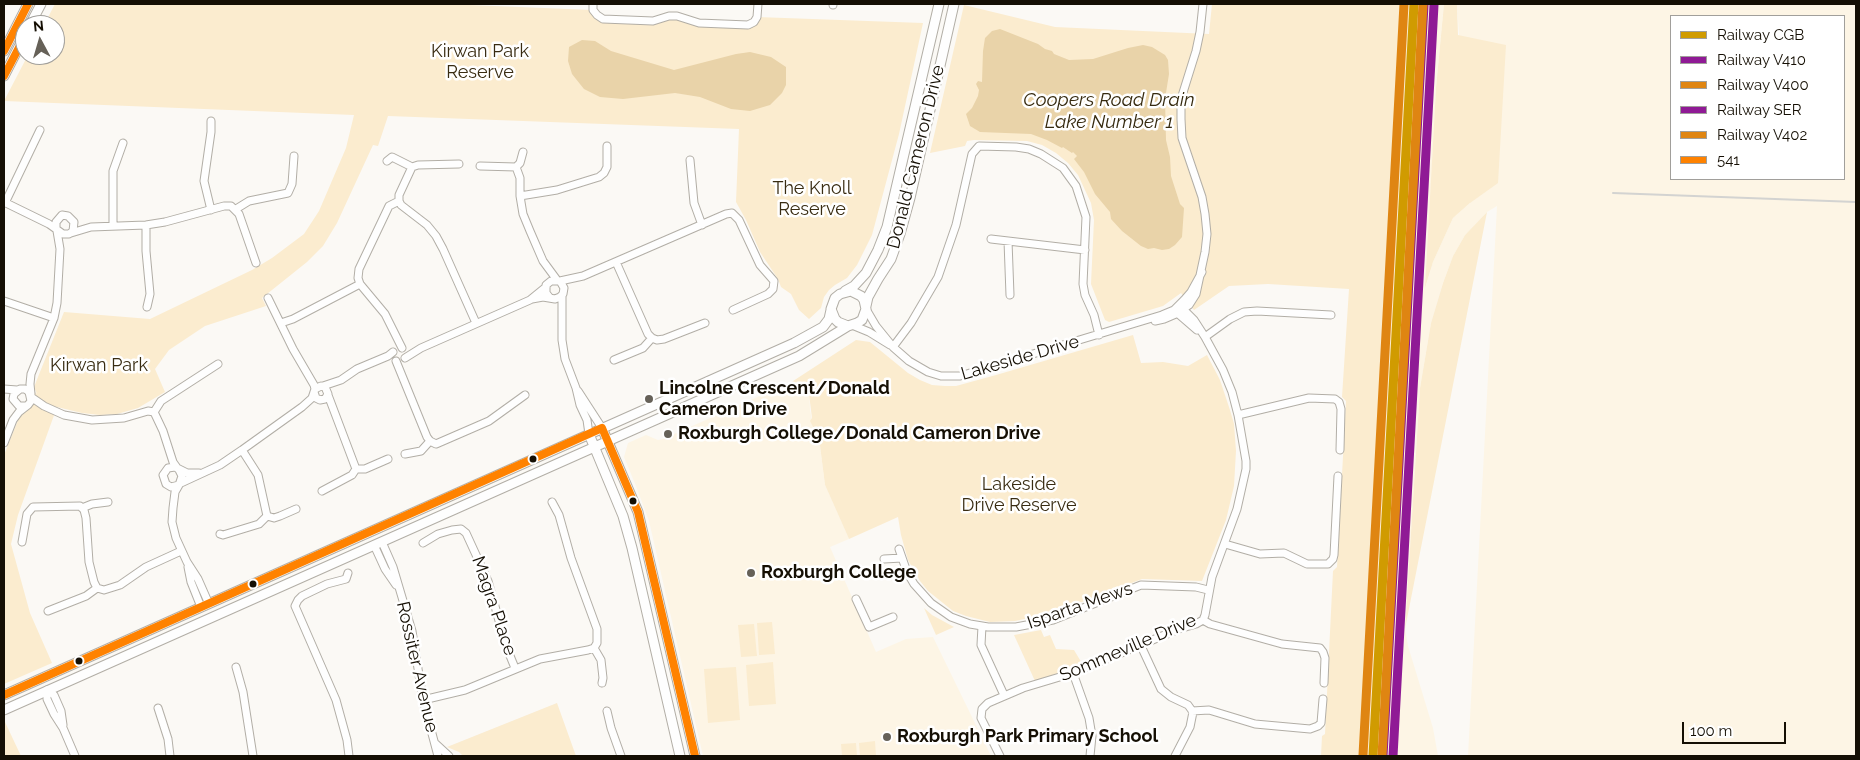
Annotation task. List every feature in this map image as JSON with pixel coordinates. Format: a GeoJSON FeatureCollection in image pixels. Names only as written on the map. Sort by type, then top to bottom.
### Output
{"type":"FeatureCollection","features":[{"type":"Feature","properties":{"kind":"street"},"geometry":{"type":"LineString","coordinates":[[4,51],[28,4]]}},
{"type":"Feature","properties":{"kind":"street"},"geometry":{"type":"LineString","coordinates":[[594,4],[593,10],[597,16],[603,19],[653,22],[669,16],[677,16],[699,23],[748,25],[754,22],[757,17],[758,4]]}},
{"type":"Feature","properties":{"kind":"street","name":"Donald Cameron Drive"},"geometry":{"type":"LineString","coordinates":[[845,292],[854,286],[866,272],[878,250],[887,227],[939,4]]}},
{"type":"Feature","properties":{"kind":"street","name":"Donald Cameron Drive"},"geometry":{"type":"LineString","coordinates":[[866,308],[868,298],[891,259],[900,234],[954,4]]}},
{"type":"Feature","properties":{"kind":"street"},"geometry":{"type":"LineString","coordinates":[[1179,309],[1202,272],[1207,234],[1202,197],[1182,138],[1180,119],[1181,99],[1196,51],[1203,4]]}},
{"type":"Feature","properties":{"kind":"street"},"geometry":{"type":"LineString","coordinates":[[4,76],[15,55]]}},
{"type":"Feature","properties":{"kind":"street"},"geometry":{"type":"LineString","coordinates":[[211,121],[204,181],[211,210]]}},
{"type":"Feature","properties":{"kind":"street"},"geometry":{"type":"LineString","coordinates":[[40,130],[4,203],[40,219],[63,234],[91,227],[146,225],[224,206],[231,206],[236,209],[256,262]]}},
{"type":"Feature","properties":{"kind":"street"},"geometry":{"type":"LineString","coordinates":[[113,226],[113,171],[123,143]]}},
{"type":"Feature","properties":{"kind":"street"},"geometry":{"type":"LineString","coordinates":[[520,196],[557,190],[599,176],[604,173],[606,166],[607,146]]}},
{"type":"Feature","properties":{"kind":"street"},"geometry":{"type":"LineString","coordinates":[[893,347],[926,301],[938,277],[956,226],[972,154],[979,146],[1029,149],[1053,160],[1063,168],[1076,186],[1084,207],[1086,225],[1083,284],[1099,335]]}},
{"type":"Feature","properties":{"kind":"street"},"geometry":{"type":"LineString","coordinates":[[480,166],[516,167],[520,163],[523,152]]}},
{"type":"Feature","properties":{"kind":"street"},"geometry":{"type":"LineString","coordinates":[[236,209],[249,200],[288,193],[292,184],[294,156]]}},
{"type":"Feature","properties":{"kind":"street"},"geometry":{"type":"LineString","coordinates":[[387,161],[392,157],[412,168]]}},
{"type":"Feature","properties":{"kind":"street"},"geometry":{"type":"LineString","coordinates":[[690,160],[694,203],[702,225]]}},
{"type":"Feature","properties":{"kind":"street"},"geometry":{"type":"LineString","coordinates":[[459,164],[418,165],[412,168],[399,195],[399,201],[401,206],[427,225],[436,236],[476,323]]}},
{"type":"Feature","properties":{"kind":"street"},"geometry":{"type":"LineString","coordinates":[[516,167],[520,178],[523,214],[542,261],[546,293],[559,310],[562,323]]}},
{"type":"Feature","properties":{"kind":"street"},"geometry":{"type":"LineString","coordinates":[[399,201],[389,206],[359,269],[358,278],[360,284],[384,314],[406,353],[404,377]]}},
{"type":"Feature","properties":{"kind":"street"},"geometry":{"type":"LineString","coordinates":[[530,300],[551,281],[583,276],[726,214],[732,214],[739,220],[760,265],[774,281],[773,289],[768,294],[733,310]]}},
{"type":"Feature","properties":{"kind":"street"},"geometry":{"type":"LineString","coordinates":[[40,219],[68,216],[91,227]]}},
{"type":"Feature","properties":{"kind":"street"},"geometry":{"type":"LineString","coordinates":[[4,443],[13,420],[14,394],[31,374],[54,318],[59,287],[60,249],[56,222],[60,217]]}},
{"type":"Feature","properties":{"kind":"street"},"geometry":{"type":"LineString","coordinates":[[60,249],[75,225],[73,220]]}},
{"type":"Feature","properties":{"kind":"street"},"geometry":{"type":"LineString","coordinates":[[146,225],[146,251],[150,294],[147,306]]}},
{"type":"Feature","properties":{"kind":"street"},"geometry":{"type":"LineString","coordinates":[[991,239],[1085,250]]}},
{"type":"Feature","properties":{"kind":"street"},"geometry":{"type":"LineString","coordinates":[[1008,241],[1010,295]]}},
{"type":"Feature","properties":{"kind":"street"},"geometry":{"type":"LineString","coordinates":[[542,261],[563,285],[562,340],[565,359],[587,420],[589,434],[623,516],[680,756]]}},
{"type":"Feature","properties":{"kind":"street"},"geometry":{"type":"LineString","coordinates":[[616,262],[648,334],[652,338],[657,340],[664,339],[705,323]]}},
{"type":"Feature","properties":{"kind":"street"},"geometry":{"type":"LineString","coordinates":[[376,361],[405,359],[421,348],[530,300],[558,298],[583,276]]}},
{"type":"Feature","properties":{"kind":"street"},"geometry":{"type":"LineString","coordinates":[[281,323],[293,319],[360,284]]}},
{"type":"Feature","properties":{"kind":"street"},"geometry":{"type":"LineString","coordinates":[[4,695],[794,343],[823,327],[829,319],[835,298],[845,292],[856,293],[861,296],[866,308],[862,320],[792,359],[4,710]]}},
{"type":"Feature","properties":{"kind":"street"},"geometry":{"type":"LineString","coordinates":[[268,298],[292,349],[308,374],[319,388],[328,390],[324,397]]}},
{"type":"Feature","properties":{"kind":"street"},"geometry":{"type":"LineString","coordinates":[[4,301],[54,318]]}},
{"type":"Feature","properties":{"kind":"street","name":"Lakeside Drive"},"geometry":{"type":"LineString","coordinates":[[866,308],[876,326],[893,347]]}},
{"type":"Feature","properties":{"kind":"street"},"geometry":{"type":"LineString","coordinates":[[831,309],[838,322],[850,326]]}},
{"type":"Feature","properties":{"kind":"street","name":"Lakeside Drive"},"geometry":{"type":"LineString","coordinates":[[850,326],[869,332],[893,347],[918,368],[928,372],[952,376],[969,374],[1179,309]]}},
{"type":"Feature","properties":{"kind":"street","name":"Sommeville Drive"},"geometry":{"type":"LineString","coordinates":[[1000,756],[985,728],[980,714],[984,706],[1004,696],[1073,673],[1203,620],[1208,590],[1232,524],[1240,492],[1244,469],[1243,450],[1238,415],[1232,392],[1223,370],[1205,336],[1179,309]]}},
{"type":"Feature","properties":{"kind":"street"},"geometry":{"type":"LineString","coordinates":[[1205,336],[1230,318],[1244,312],[1331,315]]}},
{"type":"Feature","properties":{"kind":"street"},"geometry":{"type":"LineString","coordinates":[[393,332],[392,356],[404,377],[410,397],[430,441],[436,444],[489,421],[525,395]]}},
{"type":"Feature","properties":{"kind":"street"},"geometry":{"type":"LineString","coordinates":[[614,360],[643,348],[652,338]]}},
{"type":"Feature","properties":{"kind":"street"},"geometry":{"type":"LineString","coordinates":[[302,407],[324,397],[341,380],[357,369],[376,361],[398,348],[421,348]]}},
{"type":"Feature","properties":{"kind":"street"},"geometry":{"type":"LineString","coordinates":[[154,412],[161,402],[218,364]]}},
{"type":"Feature","properties":{"kind":"street"},"geometry":{"type":"LineString","coordinates":[[13,420],[27,406],[31,395],[31,374]]}},
{"type":"Feature","properties":{"kind":"street"},"geometry":{"type":"LineString","coordinates":[[166,484],[171,487],[180,484],[220,465],[302,407],[319,388],[341,380]]}},
{"type":"Feature","properties":{"kind":"street"},"geometry":{"type":"LineString","coordinates":[[319,388],[316,398],[324,397]]}},
{"type":"Feature","properties":{"kind":"street"},"geometry":{"type":"LineString","coordinates":[[576,388],[602,428],[638,512],[695,756]]}},
{"type":"Feature","properties":{"kind":"street"},"geometry":{"type":"LineString","coordinates":[[4,390],[19,406],[44,406]]}},
{"type":"Feature","properties":{"kind":"street"},"geometry":{"type":"LineString","coordinates":[[4,390],[27,390],[44,406],[64,415],[92,420],[124,418],[148,411],[154,412],[158,416],[164,431],[173,462],[182,476],[175,492],[172,508]]}},
{"type":"Feature","properties":{"kind":"street"},"geometry":{"type":"LineString","coordinates":[[324,397],[334,412],[356,469]]}},
{"type":"Feature","properties":{"kind":"street"},"geometry":{"type":"LineString","coordinates":[[1238,415],[1309,398],[1335,399],[1339,402],[1342,409],[1340,450]]}},
{"type":"Feature","properties":{"kind":"street"},"geometry":{"type":"LineString","coordinates":[[405,454],[421,451],[430,441]]}},
{"type":"Feature","properties":{"kind":"street"},"geometry":{"type":"LineString","coordinates":[[168,448],[168,462],[163,476],[170,493],[172,522],[176,538],[186,562],[191,582],[211,618]]}},
{"type":"Feature","properties":{"kind":"street"},"geometry":{"type":"LineString","coordinates":[[220,534],[223,535],[260,524],[267,516],[264,494],[258,475],[242,450]]}},
{"type":"Feature","properties":{"kind":"street"},"geometry":{"type":"LineString","coordinates":[[356,469],[365,469],[388,459]]}},
{"type":"Feature","properties":{"kind":"street"},"geometry":{"type":"LineString","coordinates":[[165,470],[172,467],[187,472],[202,473]]}},
{"type":"Feature","properties":{"kind":"street"},"geometry":{"type":"LineString","coordinates":[[322,491],[352,475],[356,469]]}},
{"type":"Feature","properties":{"kind":"street"},"geometry":{"type":"LineString","coordinates":[[1225,544],[1260,554],[1284,553],[1307,564],[1328,564],[1334,555],[1338,476]]}},
{"type":"Feature","properties":{"kind":"street"},"geometry":{"type":"LineString","coordinates":[[22,542],[27,514],[33,507],[75,505],[82,508],[92,504],[108,502]]}},
{"type":"Feature","properties":{"kind":"street"},"geometry":{"type":"LineString","coordinates":[[423,700],[465,690],[540,659],[594,648],[597,643],[597,629],[570,558],[558,515],[552,502]]}},
{"type":"Feature","properties":{"kind":"street"},"geometry":{"type":"LineString","coordinates":[[82,508],[86,518],[89,562],[94,582],[98,588],[104,590],[120,586],[146,567],[181,551]]}},
{"type":"Feature","properties":{"kind":"street"},"geometry":{"type":"LineString","coordinates":[[267,516],[274,518],[296,509]]}},
{"type":"Feature","properties":{"kind":"street","name":"Magra Place"},"geometry":{"type":"LineString","coordinates":[[423,543],[438,534],[452,530],[461,529],[466,533],[488,581],[506,646],[516,668]]}},
{"type":"Feature","properties":{"kind":"street","name":"Rossiter Avenue"},"geometry":{"type":"LineString","coordinates":[[372,531],[393,567],[404,602],[412,632],[423,700],[438,756]]}},
{"type":"Feature","properties":{"kind":"street","name":"Isparta Mews"},"geometry":{"type":"LineString","coordinates":[[899,549],[914,584],[931,603],[951,617],[982,626],[1006,628],[1039,623],[1145,585],[1196,587],[1208,590]]}},
{"type":"Feature","properties":{"kind":"street"},"geometry":{"type":"LineString","coordinates":[[884,559],[902,558]]}},
{"type":"Feature","properties":{"kind":"street"},"geometry":{"type":"LineString","coordinates":[[348,574],[346,579],[328,584],[302,596],[295,606],[336,700],[347,740],[349,756]]}},
{"type":"Feature","properties":{"kind":"street"},"geometry":{"type":"LineString","coordinates":[[48,611],[86,596],[98,588]]}},
{"type":"Feature","properties":{"kind":"street"},"geometry":{"type":"LineString","coordinates":[[856,598],[869,627],[893,617]]}},
{"type":"Feature","properties":{"kind":"street"},"geometry":{"type":"LineString","coordinates":[[1203,620],[1282,644],[1320,648],[1324,652],[1325,658],[1324,683]]}},
{"type":"Feature","properties":{"kind":"street"},"geometry":{"type":"LineString","coordinates":[[982,626],[981,645],[1004,696]]}},
{"type":"Feature","properties":{"kind":"street"},"geometry":{"type":"LineString","coordinates":[[1141,646],[1161,689],[1171,697],[1188,705],[1192,710],[1192,722],[1178,754]]}},
{"type":"Feature","properties":{"kind":"street"},"geometry":{"type":"LineString","coordinates":[[594,648],[601,660],[602,683]]}},
{"type":"Feature","properties":{"kind":"street"},"geometry":{"type":"LineString","coordinates":[[236,667],[244,692],[253,756]]}},
{"type":"Feature","properties":{"kind":"street"},"geometry":{"type":"LineString","coordinates":[[1073,673],[1089,718],[1092,736],[1090,756]]}},
{"type":"Feature","properties":{"kind":"street"},"geometry":{"type":"LineString","coordinates":[[42,678],[47,690],[47,699],[63,728],[75,756]]}},
{"type":"Feature","properties":{"kind":"street"},"geometry":{"type":"LineString","coordinates":[[1192,710],[1209,710],[1255,724],[1310,729],[1318,726],[1320,722],[1323,698]]}},
{"type":"Feature","properties":{"kind":"street"},"geometry":{"type":"LineString","coordinates":[[158,708],[168,739],[170,756]]}},
{"type":"Feature","properties":{"kind":"street"},"geometry":{"type":"LineString","coordinates":[[607,712],[621,756]]}},
{"type":"Feature","properties":{"kind":"street","name":"Rossiter Avenue"},"geometry":{"type":"LineString","coordinates":[[436,743],[449,756]]}},
{"type":"Feature","properties":{"kind":"shaded area"},"geometry":{"type":"Polygon","coordinates":[[[1411,4],[1444,4],[1436,88],[1426,285],[1433,262],[1453,218],[1470,203],[1457,4],[1856,4],[1856,756],[1468,756],[1497,206],[1487,212],[1465,235],[1453,256],[1431,323],[1420,388],[1405,629],[1408,646],[1433,728],[1438,756],[1369,756],[1411,4]]]}},
{"type":"Feature","properties":{"kind":"shaded area","name":"Roxburgh College"},"geometry":{"type":"Polygon","coordinates":[[[790,383],[809,388],[810,410],[819,438],[825,485],[849,539],[830,547],[876,652],[906,639],[933,637],[991,756],[703,756],[649,521],[624,457],[628,443],[646,435],[658,440],[663,439],[771,391],[777,396],[782,393],[783,386],[790,383]]]}},
{"type":"Feature","properties":{"kind":"green space","name":"Kirwan Park Reserve"},"geometry":{"type":"Polygon","coordinates":[[[55,4],[445,4],[593,10],[597,15],[653,21],[669,16],[691,21],[748,25],[757,17],[923,23],[899,134],[872,235],[857,265],[847,278],[829,290],[824,297],[821,308],[809,319],[799,310],[791,294],[781,287],[778,279],[760,252],[736,202],[739,129],[388,116],[378,146],[373,145],[337,223],[323,246],[307,262],[262,298],[266,306],[205,326],[169,350],[155,369],[165,392],[138,408],[117,414],[100,415],[57,407],[18,515],[11,544],[30,613],[52,663],[4,684],[4,455],[31,388],[37,394],[34,387],[64,312],[150,319],[252,270],[272,258],[304,234],[319,211],[346,148],[354,115],[4,101],[23,65],[65,65],[65,15],[49,15],[55,4]]]}},
{"type":"Feature","properties":{"kind":"green space"},"geometry":{"type":"Polygon","coordinates":[[[1212,4],[1411,4],[1369,756],[1321,756],[1322,736],[1325,734],[1333,571],[1337,567],[1346,401],[1342,397],[1349,289],[1268,284],[1229,286],[1194,310],[1181,293],[1163,306],[1109,322],[1105,320],[1091,284],[1094,220],[1091,203],[1078,175],[1068,163],[1042,145],[1027,141],[974,140],[967,141],[965,146],[930,153],[964,5],[1055,27],[1209,34],[1212,4]]]}},
{"type":"Feature","properties":{"kind":"green space"},"geometry":{"type":"Polygon","coordinates":[[[1444,4],[1457,4],[1458,35],[1506,45],[1498,183],[1453,218],[1433,262],[1425,288],[1436,88],[1444,4]]]}},
{"type":"Feature","properties":{"kind":"green space"},"geometry":{"type":"Polygon","coordinates":[[[1487,212],[1405,629],[1420,388],[1431,323],[1453,256],[1465,235],[1487,212]]]}},
{"type":"Feature","properties":{"kind":"green space","name":"Lakeside Drive Reserve"},"geometry":{"type":"Polygon","coordinates":[[[1133,335],[1141,363],[1163,362],[1188,366],[1207,355],[1220,380],[1234,424],[1236,451],[1234,486],[1226,520],[1202,581],[1142,579],[1053,613],[1015,621],[990,622],[953,611],[928,591],[908,560],[898,517],[849,539],[825,485],[819,438],[810,421],[812,418],[809,388],[790,383],[856,340],[870,342],[908,373],[920,380],[932,385],[956,386],[1133,335]]]}},
{"type":"Feature","properties":{"kind":"green space"},"geometry":{"type":"Polygon","coordinates":[[[924,608],[932,615],[954,627],[936,635],[924,608]]]}},
{"type":"Feature","properties":{"kind":"green space"},"geometry":{"type":"Polygon","coordinates":[[[772,622],[775,654],[759,655],[757,623],[772,622]]]}},
{"type":"Feature","properties":{"kind":"green space"},"geometry":{"type":"Polygon","coordinates":[[[754,624],[757,656],[741,657],[738,625],[754,624]]]}},
{"type":"Feature","properties":{"kind":"green space"},"geometry":{"type":"Polygon","coordinates":[[[1041,630],[1044,637],[1050,635],[1056,649],[1074,650],[1083,665],[1035,681],[1014,635],[1041,630]]]}},
{"type":"Feature","properties":{"kind":"green space"},"geometry":{"type":"Polygon","coordinates":[[[773,662],[776,704],[749,706],[746,665],[773,662]]]}},
{"type":"Feature","properties":{"kind":"green space"},"geometry":{"type":"Polygon","coordinates":[[[736,667],[740,720],[708,723],[704,669],[736,667]]]}},
{"type":"Feature","properties":{"kind":"green space"},"geometry":{"type":"Polygon","coordinates":[[[557,703],[576,756],[463,756],[459,752],[447,747],[557,703]]]}},
{"type":"Feature","properties":{"kind":"green space"},"geometry":{"type":"Polygon","coordinates":[[[5,722],[21,756],[4,756],[5,722]]]}},
{"type":"Feature","properties":{"kind":"green space"},"geometry":{"type":"Polygon","coordinates":[[[875,741],[876,756],[860,756],[859,743],[875,741]]]}},
{"type":"Feature","properties":{"kind":"green space"},"geometry":{"type":"Polygon","coordinates":[[[856,743],[857,756],[842,756],[841,744],[856,743]]]}},
{"type":"Feature","properties":{"kind":"water","name":"Coopers Road Drain Lake Number 1"},"geometry":{"type":"Polygon","coordinates":[[[1000,29],[1038,44],[1054,54],[1069,60],[1093,59],[1143,45],[1152,47],[1165,55],[1168,60],[1169,74],[1165,99],[1166,140],[1170,157],[1171,176],[1180,204],[1184,208],[1182,237],[1175,245],[1169,249],[1148,249],[1141,246],[1122,231],[1111,219],[1110,212],[1095,194],[1084,172],[1074,159],[1077,156],[1073,152],[1031,134],[980,132],[970,126],[966,114],[972,108],[978,96],[979,90],[976,84],[978,81],[982,82],[985,38],[992,31],[1000,29]]]}},
{"type":"Feature","properties":{"kind":"water"},"geometry":{"type":"Polygon","coordinates":[[[582,40],[595,41],[611,51],[674,70],[750,52],[771,57],[786,67],[786,85],[782,93],[770,105],[750,111],[731,109],[700,97],[675,93],[623,99],[600,97],[584,89],[572,74],[568,61],[569,47],[582,40]]]}},
{"type":"Feature","properties":{"kind":"railway"},"geometry":{"type":"LineString","coordinates":[[1613,193],[1856,202]]}},
{"type":"Feature","properties":{"kind":"rail line","name":"V400"},"geometry":{"type":"LineString","coordinates":[[1363,755],[1404,4]]}},
{"type":"Feature","properties":{"kind":"rail line","name":"CGB"},"geometry":{"type":"LineString","coordinates":[[1373,756],[1414,4]]}},
{"type":"Feature","properties":{"kind":"rail line","name":"V402"},"geometry":{"type":"LineString","coordinates":[[1382,756],[1423,4]]}},
{"type":"Feature","properties":{"kind":"rail line","name":"V410"},"geometry":{"type":"LineString","coordinates":[[1383,756],[1424,5]]}},
{"type":"Feature","properties":{"kind":"rail line","name":"SER"},"geometry":{"type":"LineString","coordinates":[[1393,756],[1434,5]]}},
{"type":"Feature","properties":{"kind":"transit line","name":"541"},"geometry":{"type":"LineString","coordinates":[[4,51],[28,4]]}},
{"type":"Feature","properties":{"kind":"transit line","name":"541"},"geometry":{"type":"LineString","coordinates":[[4,76],[15,55]]}},
{"type":"Feature","properties":{"kind":"transit line","name":"541"},"geometry":{"type":"LineString","coordinates":[[4,695],[602,428],[638,512],[695,756]]}},
{"type":"Feature","properties":{"kind":"place","name":"Lincolne Crescent/Donald Cameron Drive"},"geometry":{"type":"Point","coordinates":[649,399]}},
{"type":"Feature","properties":{"kind":"place","name":"Roxburgh College/Donald Cameron Drive"},"geometry":{"type":"Point","coordinates":[668,434]}},
{"type":"Feature","properties":{"kind":"place","name":"Roxburgh College"},"geometry":{"type":"Point","coordinates":[751,573]}},
{"type":"Feature","properties":{"kind":"place","name":"Roxburgh Park Primary School"},"geometry":{"type":"Point","coordinates":[887,737]}},
{"type":"Feature","properties":{"kind":"park label","name":"The Knoll Reserve"},"geometry":{"type":"Point","coordinates":[812,199]}},
{"type":"Feature","properties":{"kind":"park label","name":"Kirwan Park"},"geometry":{"type":"Point","coordinates":[99,366]}}]}
